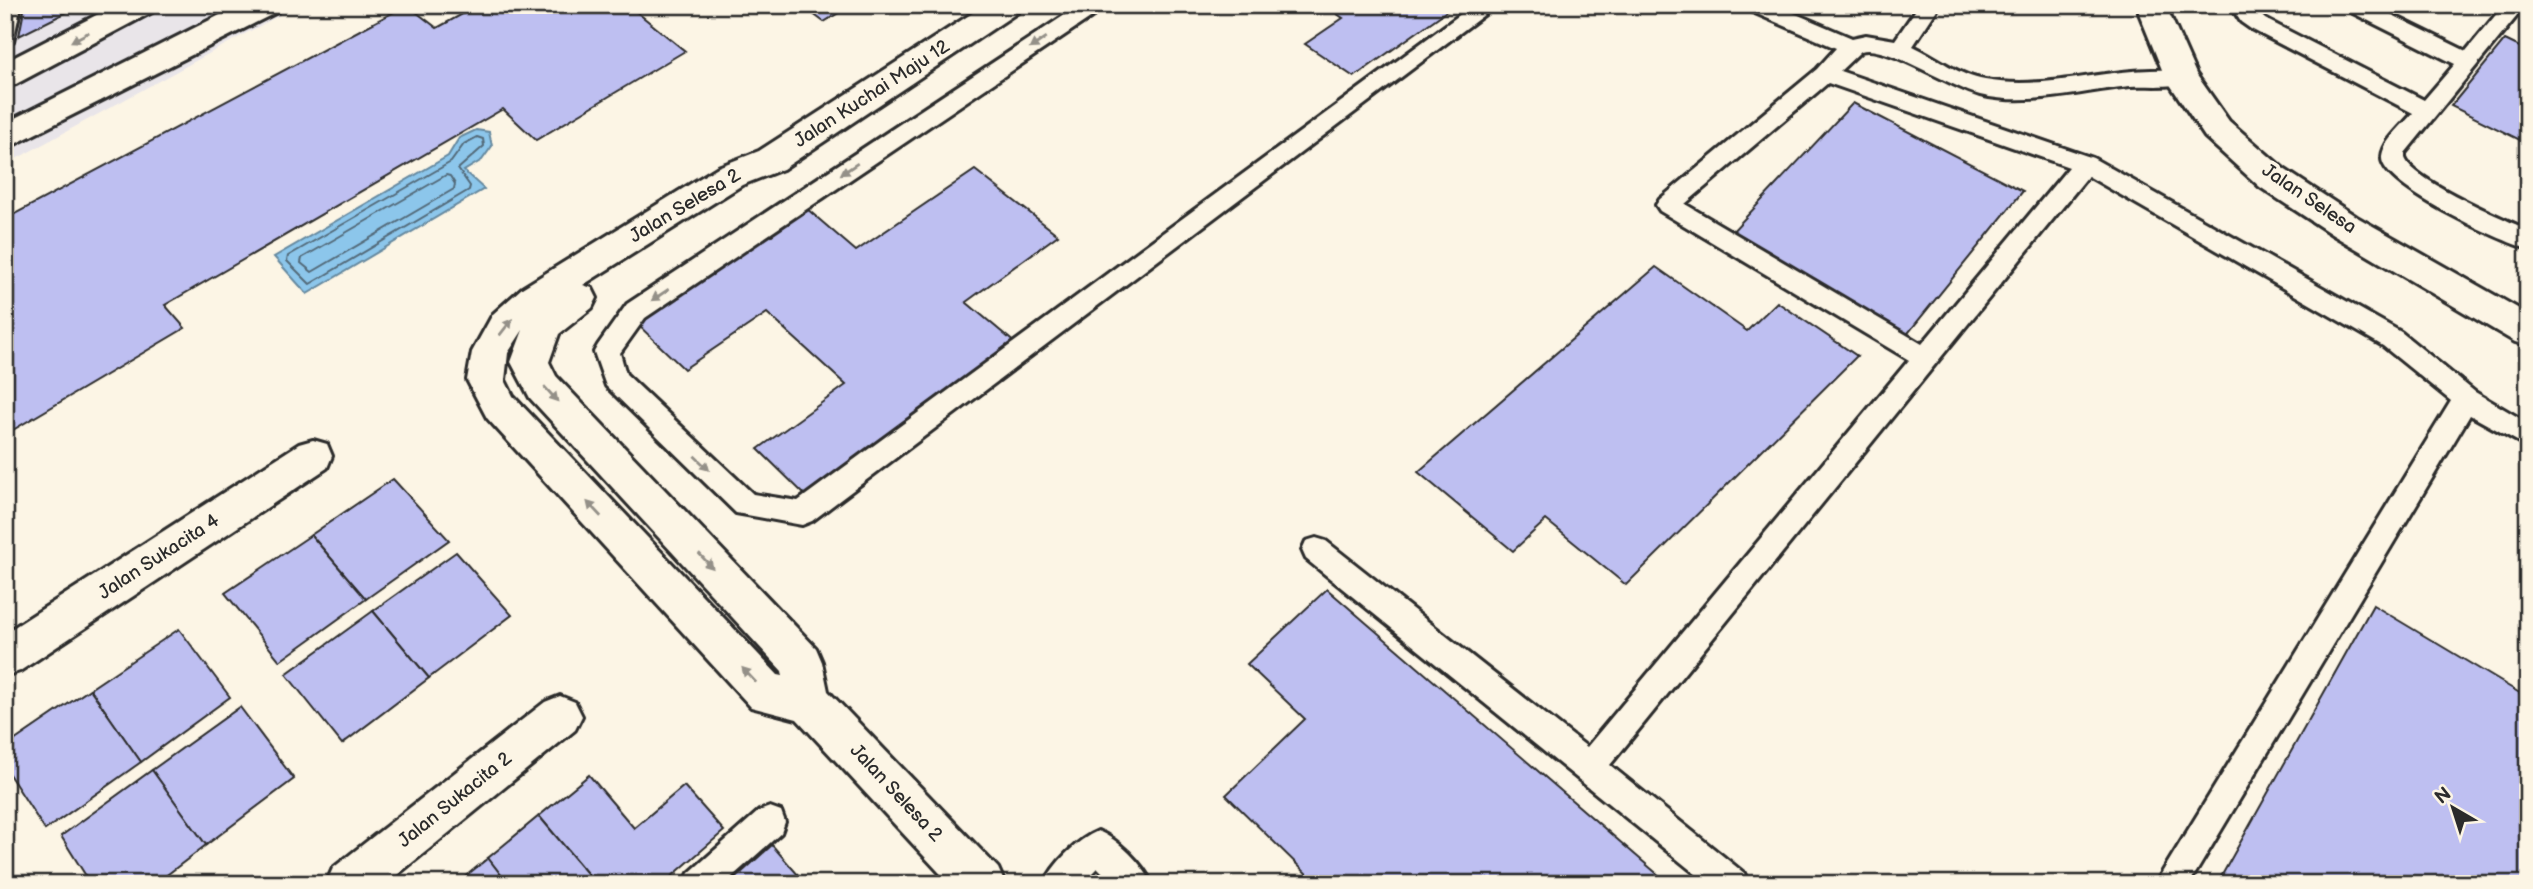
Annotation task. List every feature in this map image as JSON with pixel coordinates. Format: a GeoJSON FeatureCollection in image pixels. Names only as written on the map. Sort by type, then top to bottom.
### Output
{"type":"FeatureCollection","features":[{"type":"Feature","properties":{"kind":"street"},"geometry":{"type":"LineString","coordinates":[[5,76],[141,5]]}},
{"type":"Feature","properties":{"kind":"street"},"geometry":{"type":"LineString","coordinates":[[5,137],[238,13],[266,5]]}},
{"type":"Feature","properties":{"kind":"street","name":"Jalan Kuchai Maju 12"},"geometry":{"type":"LineString","coordinates":[[771,160],[1007,5]]}},
{"type":"Feature","properties":{"kind":"street","name":"Jalan Selesa"},"geometry":{"type":"LineString","coordinates":[[2154,5],[2154,13],[2181,77],[2217,129],[2272,178],[2345,226],[2528,331]]}},
{"type":"Feature","properties":{"kind":"street","name":"Jalan Selesa 2"},"geometry":{"type":"LineString","coordinates":[[771,160],[730,176],[536,298],[506,324],[490,352],[486,380],[500,407],[766,693],[809,701],[982,884]]}},
{"type":"Feature","properties":{"kind":"street","name":"Jalan Sukacita 4"},"geometry":{"type":"LineString","coordinates":[[5,657],[313,456]]}},
{"type":"Feature","properties":{"kind":"street","name":"Jalan Sukacita 2"},"geometry":{"type":"LineString","coordinates":[[349,884],[560,716]]}},
{"type":"Feature","properties":{"kind":"lane"},"geometry":{"type":"LineString","coordinates":[[5,36],[11,5]]}},
{"type":"Feature","properties":{"kind":"lane"},"geometry":{"type":"LineString","coordinates":[[1095,5],[636,311],[607,352],[615,379],[746,505],[802,513],[1487,5]]}},
{"type":"Feature","properties":{"kind":"lane"},"geometry":{"type":"LineString","coordinates":[[1755,5],[1851,46]]}},
{"type":"Feature","properties":{"kind":"lane"},"geometry":{"type":"LineString","coordinates":[[1899,50],[1930,5]]}},
{"type":"Feature","properties":{"kind":"lane"},"geometry":{"type":"LineString","coordinates":[[2240,5],[2248,17],[2258,24],[2427,111]]}},
{"type":"Feature","properties":{"kind":"lane"},"geometry":{"type":"LineString","coordinates":[[2354,5],[2468,61]]}},
{"type":"Feature","properties":{"kind":"lane"},"geometry":{"type":"LineString","coordinates":[[2507,8],[2468,61],[2395,150],[2393,157],[2395,166],[2415,183],[2528,240]]}},
{"type":"Feature","properties":{"kind":"lane"},"geometry":{"type":"LineString","coordinates":[[1926,358],[1668,205],[1825,74],[1851,46],[1864,42],[1899,50],[1981,88],[2043,91],[2130,78],[2181,77]]}},
{"type":"Feature","properties":{"kind":"lane"},"geometry":{"type":"LineString","coordinates":[[1825,74],[2085,164],[2392,339],[2466,399],[2528,436]]}},
{"type":"Feature","properties":{"kind":"lane"},"geometry":{"type":"LineString","coordinates":[[1589,767],[2085,164]]}},
{"type":"Feature","properties":{"kind":"lane"},"geometry":{"type":"LineString","coordinates":[[2171,884],[2466,399]]}},
{"type":"Feature","properties":{"kind":"lane"},"geometry":{"type":"LineString","coordinates":[[1317,550],[1733,884]]}},
{"type":"Feature","properties":{"kind":"lane"},"geometry":{"type":"LineString","coordinates":[[700,884],[770,822]]}},
{"type":"Feature","properties":{"kind":"lane"},"geometry":{"type":"LineString","coordinates":[[1060,884],[1098,846],[1136,884]]}},
{"type":"Feature","properties":{"kind":"shaded area"},"geometry":{"type":"Polygon","coordinates":[[[5,5],[298,5],[5,165],[5,5]]]}},
{"type":"Feature","properties":{"kind":"water"},"geometry":{"type":"Polygon","coordinates":[[[476,130],[489,132],[492,146],[482,160],[464,171],[484,189],[307,294],[274,257],[448,156],[459,138],[476,130]]]}},
{"type":"Feature","properties":{"kind":"building"},"geometry":{"type":"Polygon","coordinates":[[[25,5],[81,5],[19,36],[25,5]]]}},
{"type":"Feature","properties":{"kind":"building"},"geometry":{"type":"Polygon","coordinates":[[[407,5],[437,28],[479,5],[628,5],[685,51],[536,140],[503,109],[165,305],[185,328],[6,434],[5,219],[407,5]]]}},
{"type":"Feature","properties":{"kind":"building"},"geometry":{"type":"Polygon","coordinates":[[[801,5],[851,5],[824,22],[801,5]]]}},
{"type":"Feature","properties":{"kind":"building"},"geometry":{"type":"Polygon","coordinates":[[[1324,5],[1455,5],[1354,77],[1305,44],[1343,18],[1324,5]]]}},
{"type":"Feature","properties":{"kind":"building"},"geometry":{"type":"Polygon","coordinates":[[[2505,40],[2528,51],[2528,144],[2451,106],[2505,40]]]}},
{"type":"Feature","properties":{"kind":"building"},"geometry":{"type":"Polygon","coordinates":[[[1853,103],[2023,191],[1905,337],[1729,235],[1853,103]]]}},
{"type":"Feature","properties":{"kind":"building"},"geometry":{"type":"Polygon","coordinates":[[[975,170],[1058,235],[966,302],[1016,344],[810,500],[758,449],[846,385],[767,313],[684,369],[635,322],[806,208],[856,251],[975,170]]]}},
{"type":"Feature","properties":{"kind":"building"},"geometry":{"type":"Polygon","coordinates":[[[1656,267],[1747,331],[1777,302],[1857,356],[1626,585],[1546,520],[1513,551],[1418,472],[1656,267]]]}},
{"type":"Feature","properties":{"kind":"building"},"geometry":{"type":"Polygon","coordinates":[[[393,479],[449,540],[366,599],[311,535],[393,479]]]}},
{"type":"Feature","properties":{"kind":"building"},"geometry":{"type":"Polygon","coordinates":[[[311,535],[366,599],[280,661],[225,593],[311,535]]]}},
{"type":"Feature","properties":{"kind":"building"},"geometry":{"type":"Polygon","coordinates":[[[456,552],[512,615],[429,678],[373,611],[456,552]]]}},
{"type":"Feature","properties":{"kind":"building"},"geometry":{"type":"Polygon","coordinates":[[[1327,589],[1669,884],[1317,884],[1226,795],[1305,719],[1247,664],[1327,589]]]}},
{"type":"Feature","properties":{"kind":"building"},"geometry":{"type":"Polygon","coordinates":[[[2373,605],[2528,698],[2528,884],[2217,884],[2373,605]]]}},
{"type":"Feature","properties":{"kind":"building"},"geometry":{"type":"Polygon","coordinates":[[[373,611],[429,678],[342,744],[286,674],[373,611]]]}},
{"type":"Feature","properties":{"kind":"building"},"geometry":{"type":"Polygon","coordinates":[[[179,629],[230,697],[141,762],[90,689],[179,629]]]}},
{"type":"Feature","properties":{"kind":"building"},"geometry":{"type":"Polygon","coordinates":[[[90,689],[141,762],[45,830],[5,768],[5,747],[90,689]]]}},
{"type":"Feature","properties":{"kind":"building"},"geometry":{"type":"Polygon","coordinates":[[[240,707],[294,779],[206,845],[152,770],[240,707]]]}},
{"type":"Feature","properties":{"kind":"building"},"geometry":{"type":"Polygon","coordinates":[[[152,770],[206,845],[155,884],[91,884],[61,836],[152,770]]]}},
{"type":"Feature","properties":{"kind":"building"},"geometry":{"type":"Polygon","coordinates":[[[589,775],[634,828],[684,786],[724,831],[663,884],[596,884],[539,816],[589,775]]]}},
{"type":"Feature","properties":{"kind":"building"},"geometry":{"type":"Polygon","coordinates":[[[539,816],[596,884],[508,884],[488,858],[539,816]]]}},
{"type":"Feature","properties":{"kind":"building"},"geometry":{"type":"Polygon","coordinates":[[[772,845],[806,884],[729,884],[772,845]]]}},
{"type":"Feature","properties":{"kind":"building"},"geometry":{"type":"Polygon","coordinates":[[[488,858],[508,884],[456,884],[488,858]]]}}]}
